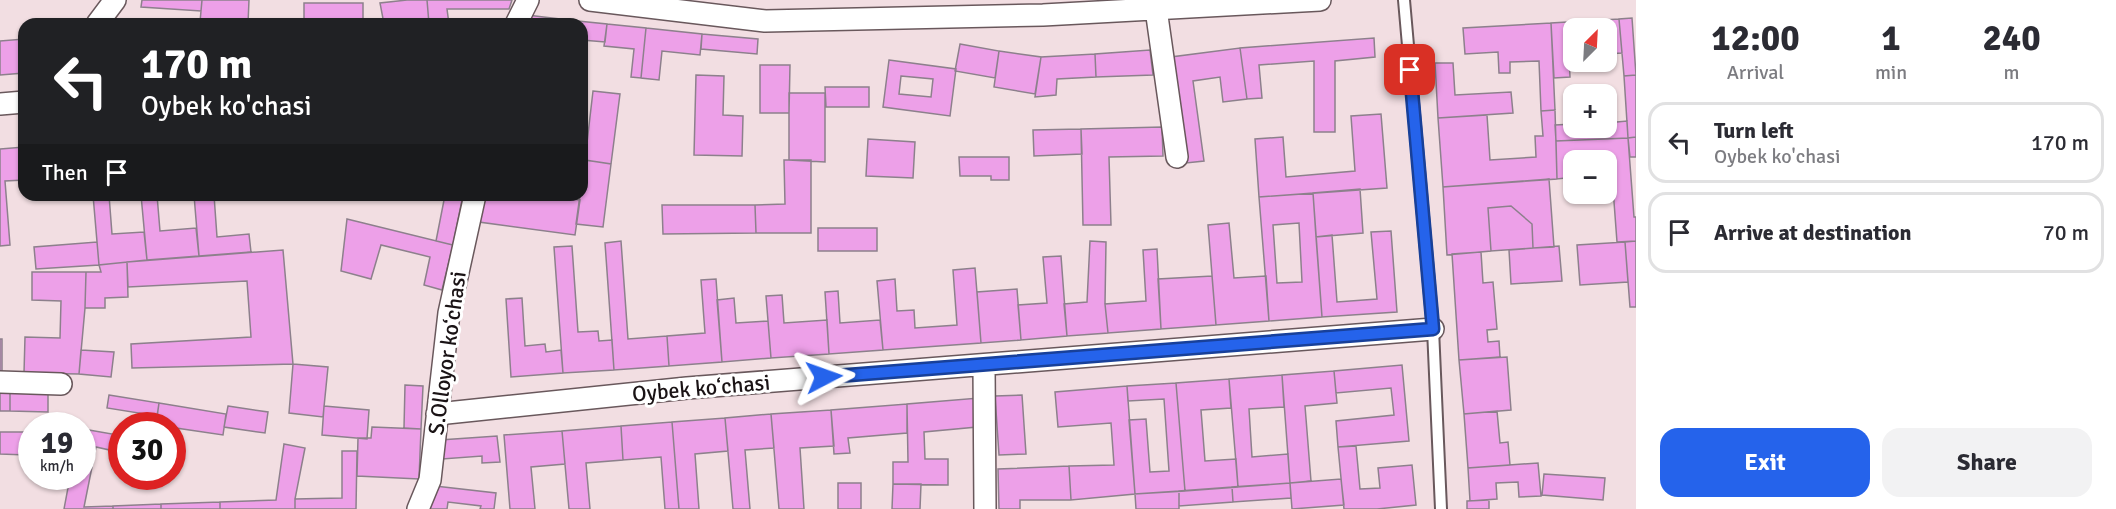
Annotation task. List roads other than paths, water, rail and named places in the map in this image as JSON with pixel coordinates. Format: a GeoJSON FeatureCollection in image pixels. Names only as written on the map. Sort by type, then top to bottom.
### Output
{"type":"FeatureCollection","features":[{"type":"Feature","properties":{"kind":"street"},"geometry":{"type":"LineString","coordinates":[[102,18],[115,0]]}},
{"type":"Feature","properties":{"kind":"street"},"geometry":{"type":"LineString","coordinates":[[519,18],[528,0]]}},
{"type":"Feature","properties":{"kind":"street"},"geometry":{"type":"LineString","coordinates":[[590,0],[765,21],[1042,8],[1156,9],[1320,0]]}},
{"type":"Feature","properties":{"kind":"street"},"geometry":{"type":"LineString","coordinates":[[1156,9],[1177,157]]}},
{"type":"Feature","properties":{"kind":"street"},"geometry":{"type":"LineString","coordinates":[[0,104],[18,102]]}},
{"type":"Feature","properties":{"kind":"street","name":"S.Olloyor koʻchasi"},"geometry":{"type":"LineString","coordinates":[[418,509],[430,480],[449,313],[474,201]]}},
{"type":"Feature","properties":{"kind":"street","name":"Oybek koʻchasi"},"geometry":{"type":"LineString","coordinates":[[437,414],[687,388],[1433,329]]}},
{"type":"Feature","properties":{"kind":"street"},"geometry":{"type":"LineString","coordinates":[[984,366],[985,509]]}},
{"type":"Feature","properties":{"kind":"street"},"geometry":{"type":"LineString","coordinates":[[0,382],[61,384]]}},
{"type":"Feature","properties":{"kind":"lane"},"geometry":{"type":"LineString","coordinates":[[1404,0],[1433,329],[1441,509]]}}]}
